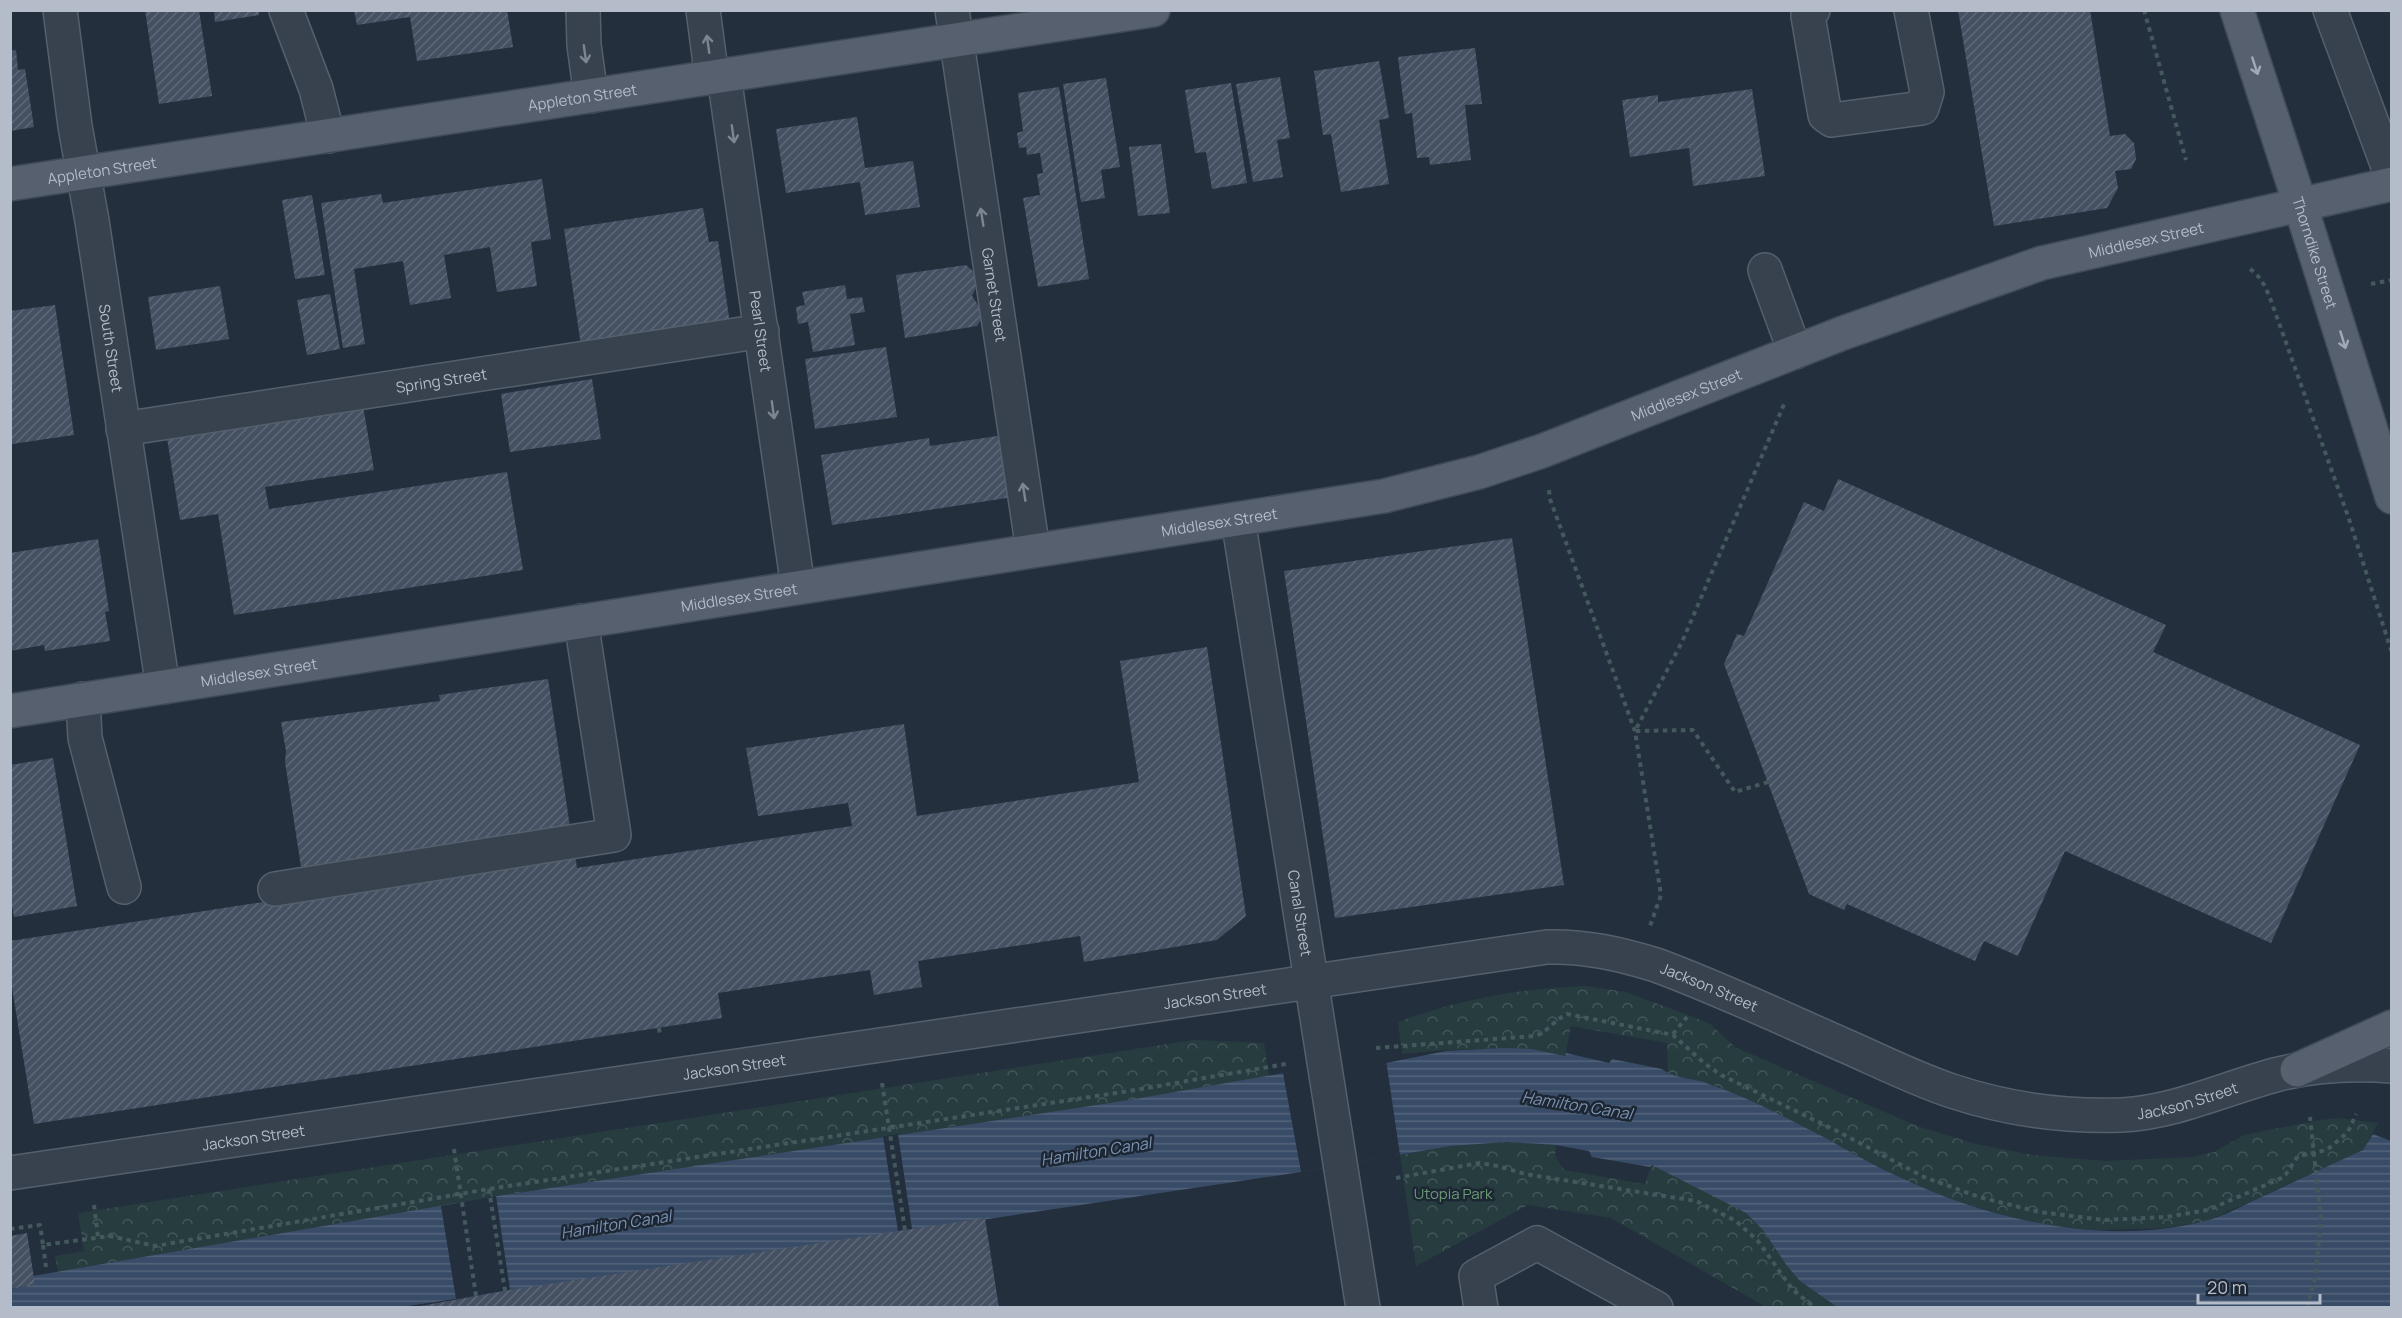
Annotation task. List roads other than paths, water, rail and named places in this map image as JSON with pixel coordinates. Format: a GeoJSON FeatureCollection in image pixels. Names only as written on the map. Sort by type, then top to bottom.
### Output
{"type":"FeatureCollection","features":[{"type":"Feature","properties":{"kind":"main road","name":"Appleton Street"},"geometry":{"type":"LineString","coordinates":[[10,184],[718,77],[953,26],[1153,10]]}},
{"type":"Feature","properties":{"kind":"main road","name":"Thorndike Street"},"geometry":{"type":"LineString","coordinates":[[2237,10],[2391,496]]}},
{"type":"Feature","properties":{"kind":"main road","name":"Middlesex Street"},"geometry":{"type":"LineString","coordinates":[[10,711],[1384,496],[1479,472],[1613,425],[1795,352],[2042,263],[2391,184]]}},
{"type":"Feature","properties":{"kind":"main road"},"geometry":{"type":"LineString","coordinates":[[2297,1070],[2391,1027]]}},
{"type":"Feature","properties":{"kind":"street","name":"South Street"},"geometry":{"type":"LineString","coordinates":[[60,10],[163,687]]}},
{"type":"Feature","properties":{"kind":"street"},"geometry":{"type":"LineString","coordinates":[[286,10],[316,89],[328,136]]}},
{"type":"Feature","properties":{"kind":"street"},"geometry":{"type":"LineString","coordinates":[[583,10],[584,45],[591,96]]}},
{"type":"Feature","properties":{"kind":"street","name":"Pearl Street"},"geometry":{"type":"LineString","coordinates":[[703,10],[718,77],[762,331],[798,587]]}},
{"type":"Feature","properties":{"kind":"street"},"geometry":{"type":"LineString","coordinates":[[1814,10],[1808,16],[1825,115],[1832,120],[1922,108],[1927,92],[1911,10]]}},
{"type":"Feature","properties":{"kind":"street"},"geometry":{"type":"LineString","coordinates":[[2330,10],[2391,177]]}},
{"type":"Feature","properties":{"kind":"street","name":"Garnet Street"},"geometry":{"type":"LineString","coordinates":[[953,26],[1033,550]]}},
{"type":"Feature","properties":{"kind":"street"},"geometry":{"type":"LineString","coordinates":[[1765,270],[1795,352]]}},
{"type":"Feature","properties":{"kind":"street","name":"Spring Street"},"geometry":{"type":"LineString","coordinates":[[123,429],[762,331]]}},
{"type":"Feature","properties":{"kind":"street","name":"Canal Street"},"geometry":{"type":"LineString","coordinates":[[1238,519],[1363,1308]]}},
{"type":"Feature","properties":{"kind":"street"},"geometry":{"type":"LineString","coordinates":[[275,889],[614,835],[581,621]]}},
{"type":"Feature","properties":{"kind":"street"},"geometry":{"type":"LineString","coordinates":[[82,699],[85,738],[124,887]]}},
{"type":"Feature","properties":{"kind":"street","name":"Jackson Street"},"geometry":{"type":"LineString","coordinates":[[11,1173],[1523,949],[1570,946],[1612,952],[1678,973],[1929,1083],[1955,1092],[2027,1109],[2076,1114],[2125,1114],[2175,1108],[2274,1075],[2297,1070],[2347,1065],[2391,1066]]}},
{"type":"Feature","properties":{"kind":"street"},"geometry":{"type":"LineString","coordinates":[[10,1168],[11,1173]]}},
{"type":"Feature","properties":{"kind":"street"},"geometry":{"type":"LineString","coordinates":[[1481,1308],[1476,1276],[1537,1243],[1656,1308]]}},
{"type":"Feature","properties":{"kind":"water","name":"Hamilton Canal"},"geometry":{"type":"Polygon","coordinates":[[[1531,1049],[1565,1056],[1566,1053],[1609,1063],[1612,1059],[1662,1069],[1672,1075],[1721,1088],[1756,1103],[1932,1192],[2008,1216],[2048,1225],[2088,1230],[2127,1231],[2167,1228],[2212,1219],[2363,1150],[2373,1134],[2391,1141],[2391,1307],[1837,1307],[1800,1281],[1763,1230],[1746,1213],[1652,1165],[1650,1167],[1592,1157],[1589,1151],[1556,1145],[1507,1142],[1450,1146],[1301,1172],[401,1307],[11,1308],[11,1289],[34,1285],[33,1276],[491,1197],[1129,1100],[1284,1073],[1325,1067],[1386,1063],[1446,1051],[1531,1049]]]}},
{"type":"Feature","properties":{"kind":"park label","name":"Utopia Park"},"geometry":{"type":"Point","coordinates":[1453,1193]}}]}
